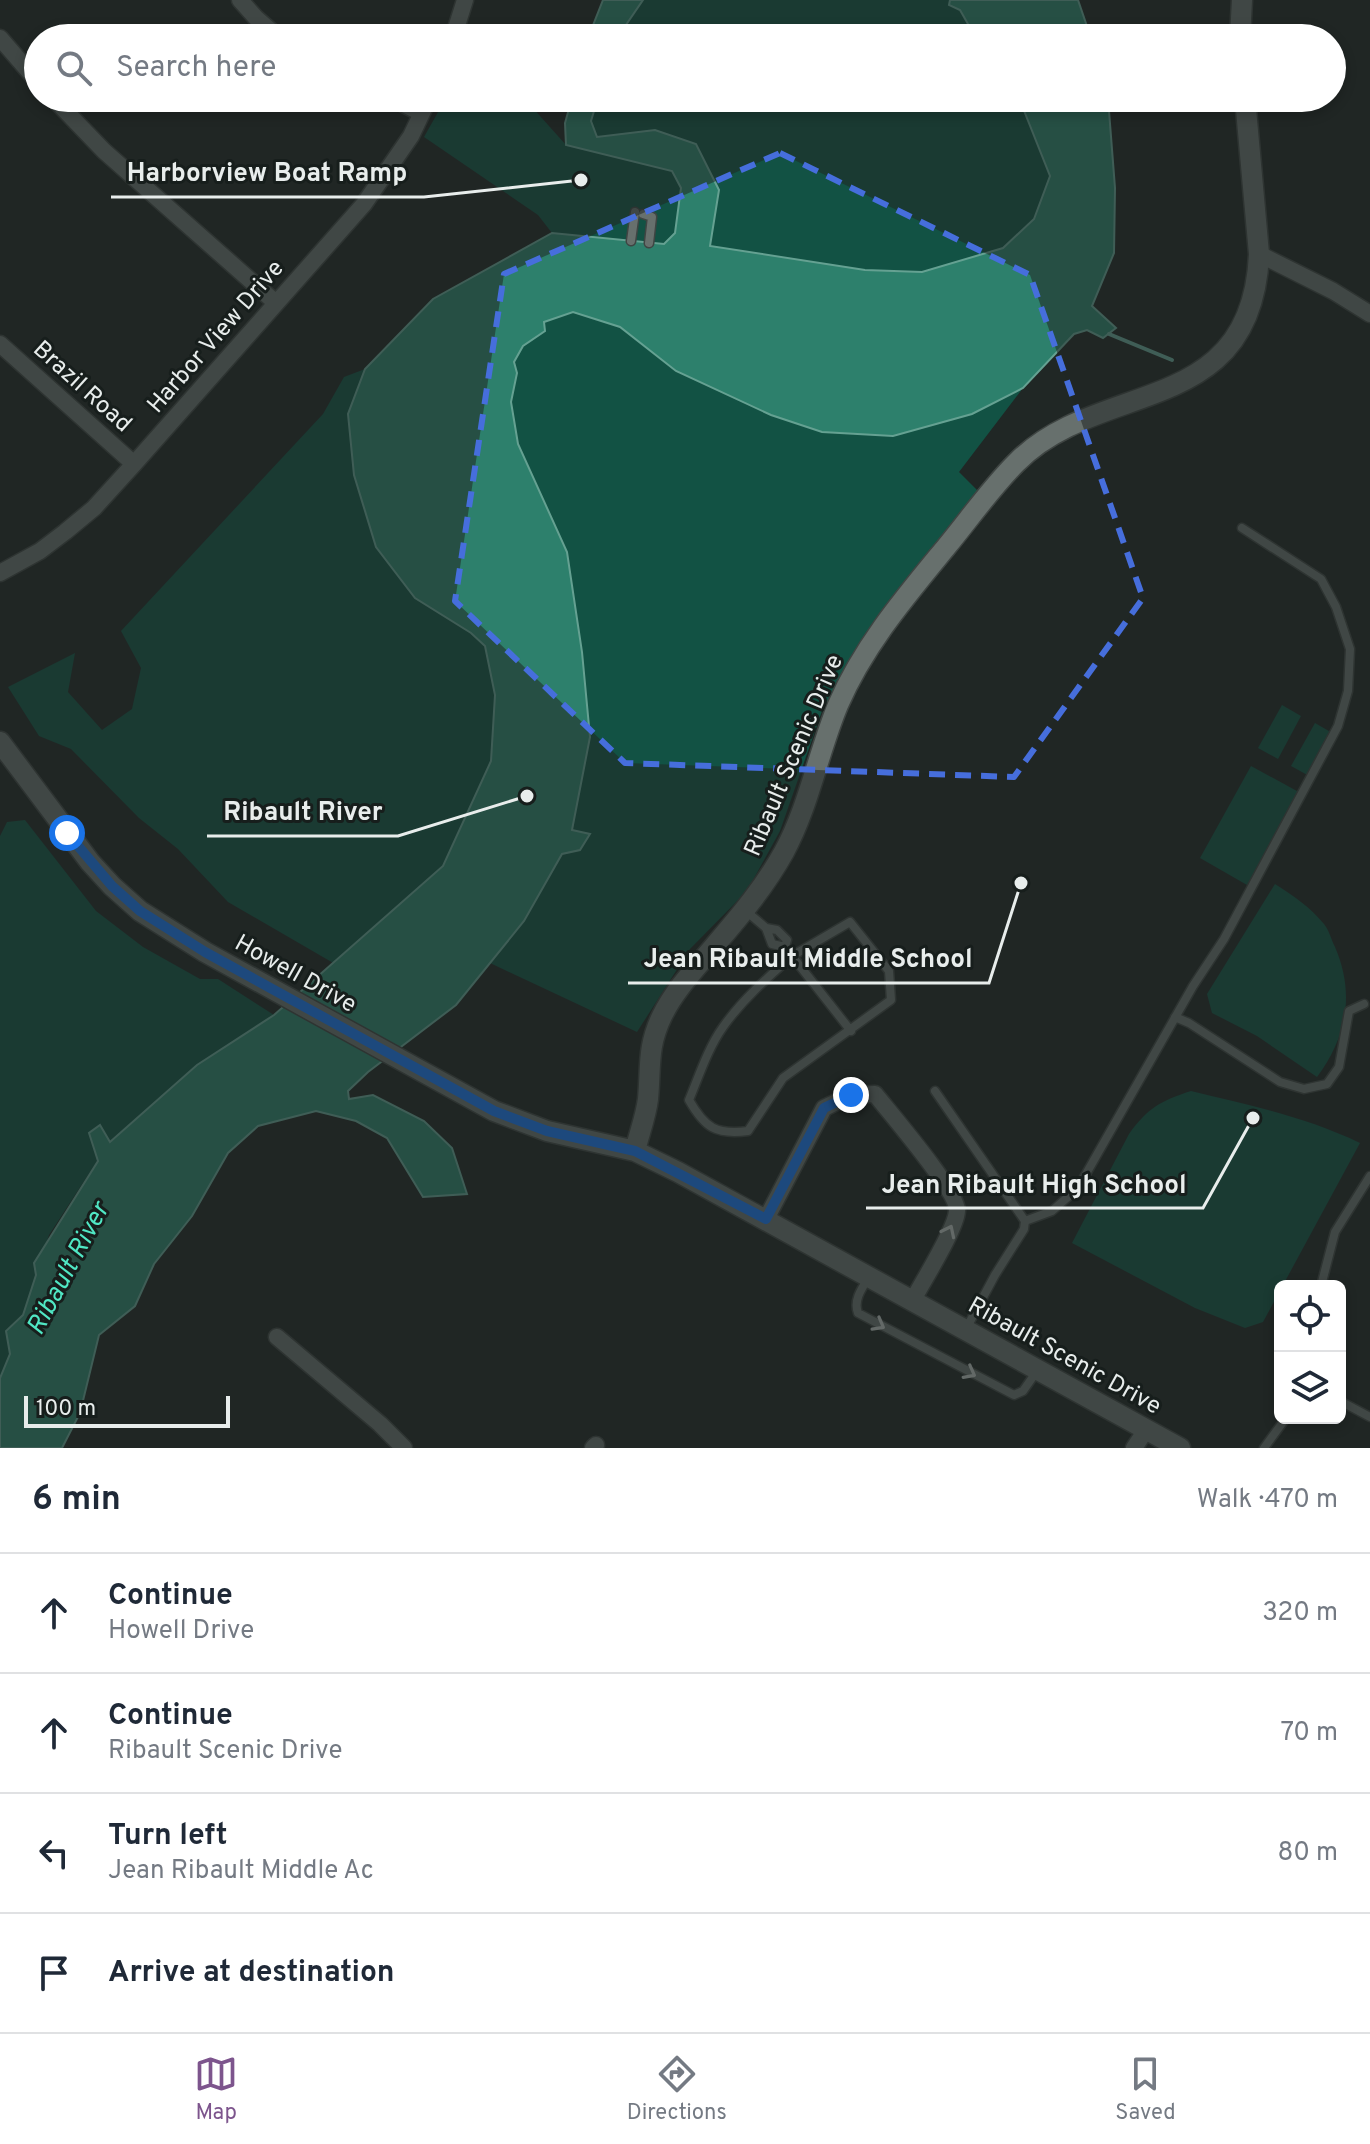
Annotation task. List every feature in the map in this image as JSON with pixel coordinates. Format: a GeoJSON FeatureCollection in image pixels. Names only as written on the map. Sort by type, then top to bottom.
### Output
{"type":"FeatureCollection","features":[{"type":"Feature","properties":{"kind":"street"},"geometry":{"type":"LineString","coordinates":[[240,0],[263,24]]}},
{"type":"Feature","properties":{"kind":"street"},"geometry":{"type":"LineString","coordinates":[[457,24],[465,0]]}},
{"type":"Feature","properties":{"kind":"street"},"geometry":{"type":"LineString","coordinates":[[1241,24],[1242,0]]}},
{"type":"Feature","properties":{"kind":"street"},"geometry":{"type":"LineString","coordinates":[[0,38],[24,66]]}},
{"type":"Feature","properties":{"kind":"street"},"geometry":{"type":"LineString","coordinates":[[66,112],[104,151],[276,303]]}},
{"type":"Feature","properties":{"kind":"street","name":"Harbor View Drive"},"geometry":{"type":"LineString","coordinates":[[0,573],[40,551],[94,508],[372,193],[411,136],[422,112]]}},
{"type":"Feature","properties":{"kind":"street","name":"Ribault Scenic Drive"},"geometry":{"type":"LineString","coordinates":[[1180,1448],[766,1219],[635,1151],[648,1099],[652,1039],[662,1014],[681,986],[746,910],[785,850],[838,706],[888,619],[999,482],[1034,446],[1072,424],[1181,384],[1217,357],[1239,329],[1258,278],[1259,254],[1246,112]]}},
{"type":"Feature","properties":{"kind":"street"},"geometry":{"type":"LineString","coordinates":[[1259,254],[1333,291],[1370,314]]}},
{"type":"Feature","properties":{"kind":"street","name":"Brazil Road"},"geometry":{"type":"LineString","coordinates":[[0,344],[134,464]]}},
{"type":"Feature","properties":{"kind":"street","name":"Howell Drive"},"geometry":{"type":"LineString","coordinates":[[0,742],[90,862],[140,911],[205,952],[494,1111],[547,1131],[635,1151]]}},
{"type":"Feature","properties":{"kind":"street"},"geometry":{"type":"LineString","coordinates":[[766,1219],[824,1108],[851,1095],[875,1094],[950,1191],[958,1210],[913,1300]]}},
{"type":"Feature","properties":{"kind":"street"},"geometry":{"type":"LineString","coordinates":[[277,1337],[404,1448]]}},
{"type":"Feature","properties":{"kind":"street"},"geometry":{"type":"LineString","coordinates":[[1134,1448],[1146,1430]]}},
{"type":"Feature","properties":{"kind":"lane"},"geometry":{"type":"LineString","coordinates":[[631,241],[639,213],[652,217],[649,243]]}},
{"type":"Feature","properties":{"kind":"lane"},"geometry":{"type":"LineString","coordinates":[[1025,1221],[1052,1211],[1078,1188],[1175,1017],[1224,939],[1338,726],[1348,691],[1350,649],[1336,607],[1321,579],[1242,528]]}},
{"type":"Feature","properties":{"kind":"lane"},"geometry":{"type":"LineString","coordinates":[[746,910],[766,928],[772,944],[785,947],[851,1031]]}},
{"type":"Feature","properties":{"kind":"lane"},"geometry":{"type":"LineString","coordinates":[[850,922],[889,971],[891,1000],[783,1078],[748,1131],[726,1134],[701,1120],[689,1100],[721,1029],[755,989],[792,956],[850,922]]}},
{"type":"Feature","properties":{"kind":"lane"},"geometry":{"type":"LineString","coordinates":[[1175,1017],[1280,1082],[1304,1089],[1327,1084],[1339,1067],[1349,1011],[1364,1004]]}},
{"type":"Feature","properties":{"kind":"lane"},"geometry":{"type":"LineString","coordinates":[[935,1091],[1025,1221],[1024,1229],[966,1329]]}},
{"type":"Feature","properties":{"kind":"lane"},"geometry":{"type":"LineString","coordinates":[[1323,1280],[1335,1232],[1370,1176]]}},
{"type":"Feature","properties":{"kind":"lane"},"geometry":{"type":"LineString","coordinates":[[869,1276],[858,1297],[858,1313],[1014,1395],[1023,1391],[1038,1370]]}},
{"type":"Feature","properties":{"kind":"lane"},"geometry":{"type":"LineString","coordinates":[[1346,1404],[1370,1417]]}},
{"type":"Feature","properties":{"kind":"lane"},"geometry":{"type":"LineString","coordinates":[[1264,1448],[1282,1424]]}},
{"type":"Feature","properties":{"kind":"highlighted area"},"geometry":{"type":"Polygon","coordinates":[[[780,153],[1030,275],[1143,598],[1014,777],[625,763],[455,601],[504,274],[780,153]]]}},
{"type":"Feature","properties":{"kind":"shaded area"},"geometry":{"type":"Polygon","coordinates":[[[643,0],[950,0],[949,5],[960,10],[968,24],[627,24],[643,0]]]}},
{"type":"Feature","properties":{"kind":"shaded area"},"geometry":{"type":"Polygon","coordinates":[[[438,112],[536,112],[566,145],[672,171],[681,188],[675,233],[664,244],[552,233],[538,215],[424,137],[438,112]]]}},
{"type":"Feature","properties":{"kind":"shaded area"},"geometry":{"type":"Polygon","coordinates":[[[594,112],[1024,112],[1050,177],[1034,219],[1003,248],[922,272],[865,270],[710,246],[719,190],[655,130],[597,137],[591,121],[594,112]]]}},
{"type":"Feature","properties":{"kind":"shaded area"},"geometry":{"type":"Polygon","coordinates":[[[573,312],[620,327],[676,371],[972,414],[1023,388],[959,472],[979,492],[876,618],[822,711],[780,831],[747,891],[690,949],[637,1032],[490,963],[524,921],[562,854],[580,850],[590,834],[572,831],[590,737],[582,652],[567,552],[518,444],[511,402],[517,373],[514,362],[523,346],[545,331],[544,322],[573,312]]]}},
{"type":"Feature","properties":{"kind":"shaded area"},"geometry":{"type":"Polygon","coordinates":[[[365,369],[348,414],[471,633],[485,646],[495,695],[491,761],[443,866],[335,964],[228,902],[178,849],[139,818],[71,749],[39,736],[8,687],[75,653],[68,692],[102,730],[132,709],[141,668],[121,631],[323,414],[344,377],[365,369]]]}},
{"type":"Feature","properties":{"kind":"shaded area"},"geometry":{"type":"Polygon","coordinates":[[[1282,705],[1301,716],[1278,759],[1258,748],[1282,705]]]}},
{"type":"Feature","properties":{"kind":"shaded area"},"geometry":{"type":"Polygon","coordinates":[[[1315,723],[1334,734],[1311,777],[1291,766],[1315,723]]]}},
{"type":"Feature","properties":{"kind":"shaded area"},"geometry":{"type":"Polygon","coordinates":[[[1251,766],[1306,796],[1254,889],[1200,858],[1251,766]]]}},
{"type":"Feature","properties":{"kind":"shaded area"},"geometry":{"type":"Polygon","coordinates":[[[25,820],[96,911],[143,947],[200,979],[218,979],[274,1015],[197,1065],[109,1143],[49,1235],[23,1315],[6,1331],[10,1354],[0,1378],[0,836],[7,822],[25,820]]]}},
{"type":"Feature","properties":{"kind":"shaded area"},"geometry":{"type":"Polygon","coordinates":[[[1275,884],[1301,902],[1324,924],[1345,981],[1345,1014],[1341,1030],[1317,1077],[1257,1036],[1212,1013],[1207,994],[1275,884]]]}},
{"type":"Feature","properties":{"kind":"shaded area"},"geometry":{"type":"Polygon","coordinates":[[[1191,1091],[1298,1119],[1360,1143],[1286,1280],[1274,1280],[1274,1302],[1263,1322],[1245,1328],[1195,1308],[1072,1243],[1129,1134],[1156,1106],[1191,1091]]]}},
{"type":"Feature","properties":{"kind":"water"},"geometry":{"type":"Polygon","coordinates":[[[603,0],[643,0],[627,24],[594,24],[603,0]]]}},
{"type":"Feature","properties":{"kind":"water"},"geometry":{"type":"Polygon","coordinates":[[[950,0],[1078,0],[1086,24],[968,24],[960,10],[949,5],[950,0]]]}},
{"type":"Feature","properties":{"kind":"water","name":"Ribault River"},"geometry":{"type":"Polygon","coordinates":[[[568,112],[594,112],[591,121],[597,137],[655,130],[696,144],[719,190],[710,246],[865,270],[922,272],[1003,248],[1034,219],[1050,176],[1025,112],[1109,112],[1115,188],[1114,253],[1092,306],[1116,328],[1103,338],[1087,330],[1074,334],[1023,388],[972,414],[893,436],[822,432],[771,415],[676,371],[620,327],[573,312],[544,322],[545,331],[523,346],[514,362],[517,373],[511,402],[518,444],[567,552],[582,652],[590,737],[572,830],[590,834],[580,850],[562,854],[524,921],[456,1005],[368,1072],[348,1091],[349,1099],[373,1095],[424,1121],[452,1148],[467,1194],[423,1197],[387,1138],[356,1121],[316,1111],[258,1126],[228,1153],[192,1216],[154,1264],[135,1306],[99,1335],[80,1413],[62,1448],[0,1448],[0,1378],[10,1354],[6,1331],[23,1315],[36,1275],[34,1263],[98,1161],[89,1133],[100,1125],[110,1142],[197,1065],[274,1015],[443,866],[491,761],[495,695],[485,646],[471,633],[415,598],[376,547],[354,475],[348,414],[365,369],[433,299],[552,233],[664,244],[675,233],[681,188],[672,171],[566,145],[568,112]]]}},
{"type":"Feature","properties":{"kind":"waterway"},"geometry":{"type":"LineString","coordinates":[[1109,334],[1172,360]]}},
{"type":"Feature","properties":{"kind":"place","name":"Harborview Boat Ramp"},"geometry":{"type":"Point","coordinates":[581,180]}},
{"type":"Feature","properties":{"kind":"place","name":"Ribault River"},"geometry":{"type":"Point","coordinates":[527,796]}},
{"type":"Feature","properties":{"kind":"place","name":"Jean Ribault Middle School"},"geometry":{"type":"Point","coordinates":[1021,883]}},
{"type":"Feature","properties":{"kind":"place","name":"Jean Ribault High School"},"geometry":{"type":"Point","coordinates":[1253,1118]}},
{"type":"Feature","properties":{"kind":"route"},"geometry":{"type":"LineString","coordinates":[[67,833],[112,886],[140,911],[205,952],[494,1111],[547,1131],[635,1151],[766,1219],[824,1108],[851,1095]]}}]}
